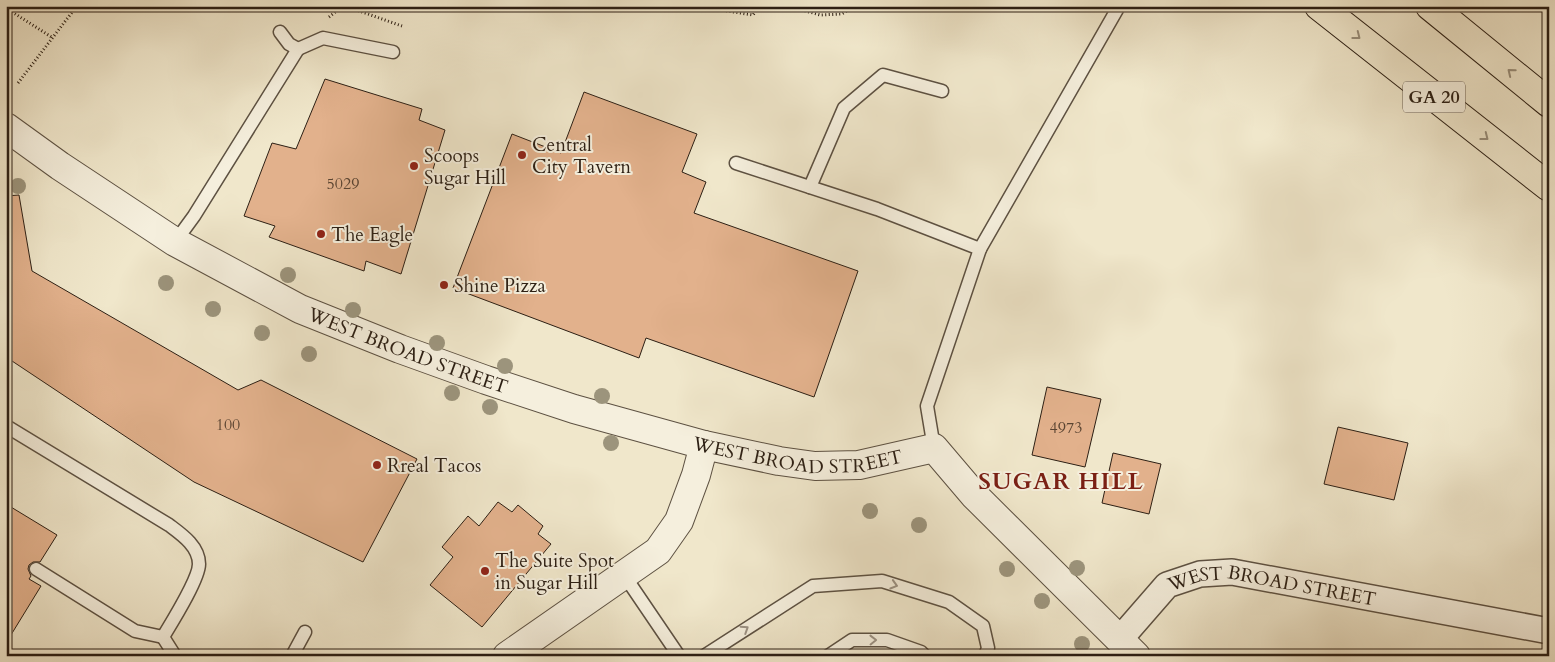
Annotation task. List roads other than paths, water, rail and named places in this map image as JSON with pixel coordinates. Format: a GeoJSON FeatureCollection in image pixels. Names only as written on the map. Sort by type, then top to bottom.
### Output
{"type":"FeatureCollection","features":[{"type":"Feature","properties":{"kind":"highway","name":"GA 20"},"geometry":{"type":"LineString","coordinates":[[1319,6],[1549,187]]}},
{"type":"Feature","properties":{"kind":"highway"},"geometry":{"type":"LineString","coordinates":[[1430,6],[1549,103]]}},
{"type":"Feature","properties":{"kind":"street","name":"WEST BROAD STREET"},"geometry":{"type":"LineString","coordinates":[[6,127],[60,166],[176,242],[300,309],[400,349],[574,409],[704,445],[779,461],[815,466],[859,465],[934,448],[974,495],[1128,647],[1167,585],[1200,574],[1232,572],[1549,631]]}},
{"type":"Feature","properties":{"kind":"street"},"geometry":{"type":"LineString","coordinates":[[507,656],[658,551],[679,521],[696,475],[704,445]]}},
{"type":"Feature","properties":{"kind":"lane"},"geometry":{"type":"LineString","coordinates":[[934,448],[927,406],[980,249],[1119,6]]}},
{"type":"Feature","properties":{"kind":"lane"},"geometry":{"type":"LineString","coordinates":[[280,32],[289,44],[298,49]]}},
{"type":"Feature","properties":{"kind":"lane"},"geometry":{"type":"LineString","coordinates":[[176,242],[298,49],[323,38],[393,52]]}},
{"type":"Feature","properties":{"kind":"lane"},"geometry":{"type":"LineString","coordinates":[[810,188],[844,108],[883,75],[942,91]]}},
{"type":"Feature","properties":{"kind":"lane"},"geometry":{"type":"LineString","coordinates":[[736,163],[877,209],[980,249]]}},
{"type":"Feature","properties":{"kind":"lane"},"geometry":{"type":"LineString","coordinates":[[6,426],[169,524],[187,538],[199,563],[196,576],[163,637]]}},
{"type":"Feature","properties":{"kind":"lane"},"geometry":{"type":"LineString","coordinates":[[36,568],[134,631],[163,637],[175,656]]}},
{"type":"Feature","properties":{"kind":"lane"},"geometry":{"type":"LineString","coordinates":[[624,575],[679,656]]}},
{"type":"Feature","properties":{"kind":"lane"},"geometry":{"type":"LineString","coordinates":[[704,656],[813,586],[882,581],[949,602],[983,626],[988,648],[985,656]]}},
{"type":"Feature","properties":{"kind":"lane"},"geometry":{"type":"LineString","coordinates":[[292,656],[305,632]]}},
{"type":"Feature","properties":{"kind":"lane"},"geometry":{"type":"LineString","coordinates":[[828,656],[852,640],[887,640],[921,652],[925,656]]}},
{"type":"Feature","properties":{"kind":"place","name":"Central City Tavern"},"geometry":{"type":"Point","coordinates":[522,155]}},
{"type":"Feature","properties":{"kind":"place","name":"Scoops Sugar Hill"},"geometry":{"type":"Point","coordinates":[414,166]}},
{"type":"Feature","properties":{"kind":"place","name":"The Eagle"},"geometry":{"type":"Point","coordinates":[321,234]}},
{"type":"Feature","properties":{"kind":"place","name":"Shine Pizza"},"geometry":{"type":"Point","coordinates":[444,285]}},
{"type":"Feature","properties":{"kind":"place","name":"Rreal Tacos"},"geometry":{"type":"Point","coordinates":[377,465]}},
{"type":"Feature","properties":{"kind":"place","name":"The Suite Spot in Sugar Hill"},"geometry":{"type":"Point","coordinates":[485,571]}},
{"type":"Feature","properties":{"kind":"district","name":"SUGAR HILL"},"geometry":{"type":"Point","coordinates":[1061,481]}}]}
